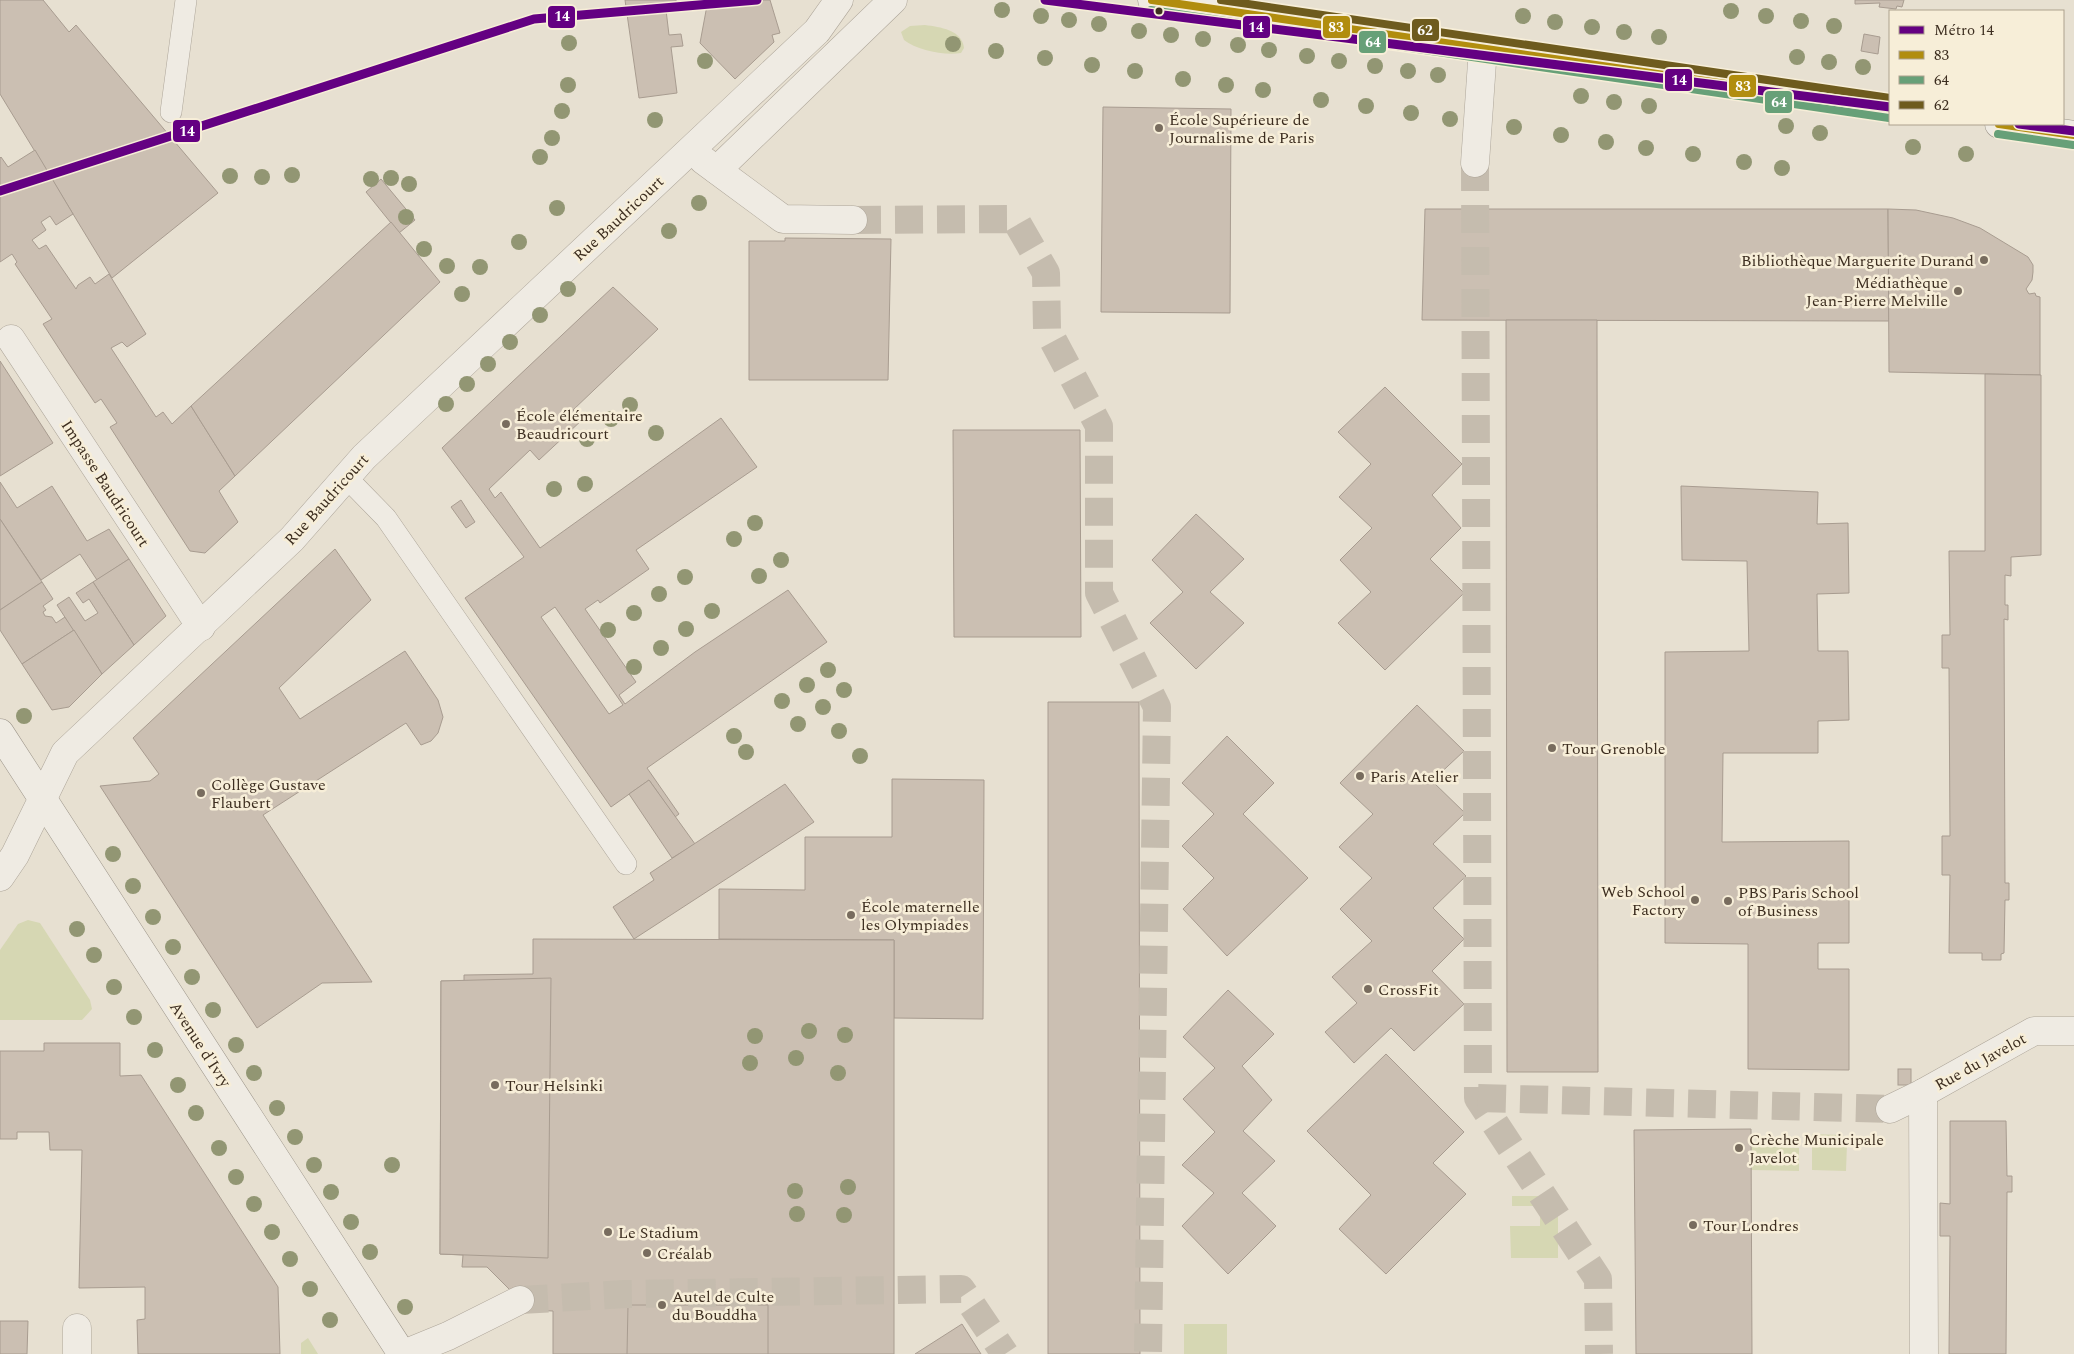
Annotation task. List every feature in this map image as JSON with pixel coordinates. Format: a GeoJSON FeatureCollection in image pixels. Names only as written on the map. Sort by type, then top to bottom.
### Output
{"type":"FeatureCollection","features":[{"type":"Feature","properties":{"kind":"street","name":"Rue Baudricourt"},"geometry":{"type":"LineString","coordinates":[[0,877],[15,855],[65,753],[292,539],[364,457],[817,31],[839,0]]}},
{"type":"Feature","properties":{"kind":"street"},"geometry":{"type":"LineString","coordinates":[[716,170],[893,0]]}},
{"type":"Feature","properties":{"kind":"street"},"geometry":{"type":"LineString","coordinates":[[1152,0],[1889,108]]}},
{"type":"Feature","properties":{"kind":"street"},"geometry":{"type":"LineString","coordinates":[[1475,163],[1483,48]]}},
{"type":"Feature","properties":{"kind":"street"},"geometry":{"type":"LineString","coordinates":[[2006,125],[2074,135]]}},
{"type":"Feature","properties":{"kind":"street"},"geometry":{"type":"LineString","coordinates":[[690,150],[782,219],[853,220]]}},
{"type":"Feature","properties":{"kind":"street","name":"Impasse Baudricourt"},"geometry":{"type":"LineString","coordinates":[[11,339],[201,626]]}},
{"type":"Feature","properties":{"kind":"street","name":"Avenue d'Ivry"},"geometry":{"type":"LineString","coordinates":[[0,733],[403,1354]]}},
{"type":"Feature","properties":{"kind":"street","name":"Rue du Javelot"},"geometry":{"type":"LineString","coordinates":[[1890,1108],[1923,1093],[2034,1031],[2074,1031]]}},
{"type":"Feature","properties":{"kind":"street"},"geometry":{"type":"LineString","coordinates":[[1923,1093],[1924,1354]]}},
{"type":"Feature","properties":{"kind":"street"},"geometry":{"type":"LineString","coordinates":[[403,1354],[448,1336],[520,1300]]}},
{"type":"Feature","properties":{"kind":"lane"},"geometry":{"type":"LineString","coordinates":[[171,112],[186,0]]}},
{"type":"Feature","properties":{"kind":"lane"},"geometry":{"type":"LineString","coordinates":[[346,477],[386,518],[626,864]]}},
{"type":"Feature","properties":{"kind":"green space"},"geometry":{"type":"Polygon","coordinates":[[[925,25],[943,28],[955,33],[964,48],[961,53],[947,54],[931,51],[916,47],[904,40],[901,32],[910,26],[925,25]]]}},
{"type":"Feature","properties":{"kind":"green space"},"geometry":{"type":"Polygon","coordinates":[[[28,920],[40,923],[90,1000],[92,1009],[82,1020],[0,1020],[0,950],[18,924],[28,920]]]}},
{"type":"Feature","properties":{"kind":"green space"},"geometry":{"type":"Polygon","coordinates":[[[1812,1134],[1841,1135],[1841,1144],[1847,1144],[1846,1171],[1812,1170],[1812,1134]]]}},
{"type":"Feature","properties":{"kind":"green space"},"geometry":{"type":"Polygon","coordinates":[[[1751,1146],[1799,1148],[1799,1171],[1751,1170],[1751,1146]]]}},
{"type":"Feature","properties":{"kind":"green space"},"geometry":{"type":"Polygon","coordinates":[[[1512,1196],[1558,1196],[1558,1258],[1511,1258],[1510,1226],[1540,1226],[1540,1206],[1512,1206],[1512,1196]]]}},
{"type":"Feature","properties":{"kind":"green space"},"geometry":{"type":"Polygon","coordinates":[[[1184,1324],[1227,1324],[1227,1354],[1184,1354],[1184,1324]]]}},
{"type":"Feature","properties":{"kind":"green space"},"geometry":{"type":"Polygon","coordinates":[[[308,1338],[318,1354],[301,1354],[301,1343],[308,1338]]]}},
{"type":"Feature","properties":{"kind":"building"},"geometry":{"type":"Polygon","coordinates":[[[0,0],[43,0],[69,32],[76,25],[218,193],[112,278],[0,94],[0,0]]]}},
{"type":"Feature","properties":{"kind":"building"},"geometry":{"type":"Polygon","coordinates":[[[625,0],[676,0],[677,8],[666,10],[669,35],[681,34],[683,46],[671,47],[677,93],[639,98],[625,0]]]}},
{"type":"Feature","properties":{"kind":"building"},"geometry":{"type":"Polygon","coordinates":[[[708,0],[770,0],[780,33],[772,35],[774,42],[735,79],[700,43],[708,0]]]}},
{"type":"Feature","properties":{"kind":"building"},"geometry":{"type":"Polygon","coordinates":[[[1855,0],[1904,0],[1902,7],[1897,6],[1896,9],[1879,7],[1880,3],[1855,4],[1855,0]]]}},
{"type":"Feature","properties":{"kind":"building"},"geometry":{"type":"Polygon","coordinates":[[[1864,34],[1880,37],[1878,54],[1861,51],[1864,34]]]}},
{"type":"Feature","properties":{"kind":"building"},"geometry":{"type":"Polygon","coordinates":[[[1103,107],[1231,109],[1230,313],[1101,312],[1103,107]]]}},
{"type":"Feature","properties":{"kind":"building"},"geometry":{"type":"Polygon","coordinates":[[[35,150],[73,214],[56,225],[50,216],[41,222],[46,230],[32,240],[39,249],[46,245],[76,289],[78,285],[90,277],[95,284],[109,274],[146,334],[127,347],[122,342],[111,348],[156,417],[163,412],[172,424],[191,406],[235,476],[219,491],[238,522],[205,553],[190,551],[110,427],[117,423],[101,399],[95,403],[43,324],[52,319],[15,264],[17,262],[12,254],[0,262],[0,158],[8,167],[35,150]]]}},
{"type":"Feature","properties":{"kind":"building"},"geometry":{"type":"Polygon","coordinates":[[[381,179],[415,220],[399,233],[366,192],[381,179]]]}},
{"type":"Feature","properties":{"kind":"building"},"geometry":{"type":"Polygon","coordinates":[[[1425,209],[1888,209],[1889,321],[1422,320],[1425,209]]]}},
{"type":"Feature","properties":{"kind":"building","name":"Médiathèque Jean-Pierre Melville"},"geometry":{"type":"Polygon","coordinates":[[[1888,209],[1916,210],[1953,218],[1980,228],[2028,257],[2033,265],[2033,272],[2032,280],[2026,289],[2029,294],[2035,293],[2036,296],[2040,297],[2040,375],[1889,372],[1888,209]]]}},
{"type":"Feature","properties":{"kind":"building"},"geometry":{"type":"Polygon","coordinates":[[[391,222],[440,282],[235,476],[191,406],[391,222]]]}},
{"type":"Feature","properties":{"kind":"building"},"geometry":{"type":"Polygon","coordinates":[[[785,238],[891,239],[888,380],[749,380],[749,241],[785,241],[785,238]]]}},
{"type":"Feature","properties":{"kind":"building"},"geometry":{"type":"Polygon","coordinates":[[[613,287],[658,329],[573,410],[583,419],[539,460],[530,450],[489,489],[495,498],[501,492],[540,548],[721,418],[757,467],[636,550],[649,569],[600,603],[598,600],[585,609],[636,682],[619,695],[625,704],[695,652],[788,590],[827,642],[647,768],[679,814],[675,817],[649,780],[611,807],[465,598],[524,557],[442,448],[613,287]],[[555,607],[541,617],[609,714],[623,705],[555,607]]]}},
{"type":"Feature","properties":{"kind":"building","name":"Tour Grenoble"},"geometry":{"type":"Polygon","coordinates":[[[1506,320],[1597,320],[1598,1072],[1507,1072],[1506,320]]]}},
{"type":"Feature","properties":{"kind":"building"},"geometry":{"type":"Polygon","coordinates":[[[0,361],[53,443],[0,476],[0,361]]]}},
{"type":"Feature","properties":{"kind":"building"},"geometry":{"type":"Polygon","coordinates":[[[1985,374],[2041,375],[2041,555],[2011,557],[2011,576],[2005,575],[2005,605],[2008,605],[2008,620],[2004,619],[2005,883],[2009,883],[2009,900],[2005,900],[2004,953],[2001,954],[2001,960],[1982,960],[1982,953],[1949,953],[1950,875],[1942,875],[1942,836],[1950,836],[1949,668],[1942,668],[1942,635],[1950,635],[1949,551],[1985,551],[1985,374]]]}},
{"type":"Feature","properties":{"kind":"building"},"geometry":{"type":"Polygon","coordinates":[[[1385,387],[1462,464],[1432,495],[1461,528],[1430,559],[1464,593],[1385,670],[1338,623],[1371,592],[1340,560],[1372,528],[1339,497],[1371,464],[1338,432],[1385,387]]]}},
{"type":"Feature","properties":{"kind":"building"},"geometry":{"type":"Polygon","coordinates":[[[953,430],[1080,430],[1081,637],[954,637],[953,430]]]}},
{"type":"Feature","properties":{"kind":"building"},"geometry":{"type":"Polygon","coordinates":[[[0,482],[17,508],[52,486],[87,541],[109,529],[129,559],[97,580],[80,554],[41,580],[0,519],[0,482]]]}},
{"type":"Feature","properties":{"kind":"building"},"geometry":{"type":"Polygon","coordinates":[[[1681,486],[1818,492],[1817,524],[1848,523],[1849,593],[1817,594],[1818,651],[1848,651],[1849,720],[1818,721],[1818,753],[1723,753],[1722,842],[1849,841],[1849,943],[1818,943],[1818,969],[1849,969],[1849,1070],[1748,1069],[1748,944],[1665,943],[1665,652],[1749,651],[1747,561],[1682,560],[1681,486]]]}},
{"type":"Feature","properties":{"kind":"building"},"geometry":{"type":"Polygon","coordinates":[[[461,500],[475,522],[466,528],[451,507],[461,500]]]}},
{"type":"Feature","properties":{"kind":"building"},"geometry":{"type":"Polygon","coordinates":[[[1196,514],[1244,559],[1210,592],[1244,623],[1196,669],[1150,623],[1183,592],[1152,560],[1196,514]]]}},
{"type":"Feature","properties":{"kind":"building"},"geometry":{"type":"Polygon","coordinates":[[[0,519],[42,582],[0,610],[0,519]]]}},
{"type":"Feature","properties":{"kind":"building","name":"Collège Gustave Flaubert"},"geometry":{"type":"Polygon","coordinates":[[[335,549],[371,600],[279,688],[300,719],[405,651],[438,700],[443,717],[438,733],[431,741],[421,745],[406,723],[263,815],[372,982],[322,983],[257,1028],[100,786],[150,781],[159,774],[133,738],[335,549]]]}},
{"type":"Feature","properties":{"kind":"building"},"geometry":{"type":"Polygon","coordinates":[[[129,559],[166,616],[134,645],[93,582],[129,559]]]}},
{"type":"Feature","properties":{"kind":"building"},"geometry":{"type":"Polygon","coordinates":[[[42,582],[53,599],[43,606],[46,610],[43,612],[45,616],[52,617],[56,623],[65,617],[74,630],[22,664],[0,630],[0,610],[42,582]]]}},
{"type":"Feature","properties":{"kind":"building"},"geometry":{"type":"Polygon","coordinates":[[[93,582],[134,645],[102,674],[57,605],[69,597],[85,621],[98,613],[89,599],[83,603],[76,593],[93,582]]]}},
{"type":"Feature","properties":{"kind":"building"},"geometry":{"type":"Polygon","coordinates":[[[74,630],[102,674],[69,707],[52,710],[22,664],[74,630]]]}},
{"type":"Feature","properties":{"kind":"building"},"geometry":{"type":"Polygon","coordinates":[[[1048,702],[1139,702],[1140,1354],[1048,1354],[1048,702]]]}},
{"type":"Feature","properties":{"kind":"building"},"geometry":{"type":"Polygon","coordinates":[[[1417,705],[1464,751],[1432,781],[1465,813],[1433,844],[1466,876],[1433,908],[1464,939],[1432,971],[1464,1004],[1414,1051],[1391,1028],[1354,1063],[1325,1032],[1357,1003],[1332,977],[1372,941],[1340,909],[1372,878],[1339,847],[1373,814],[1340,783],[1417,705]]]}},
{"type":"Feature","properties":{"kind":"building"},"geometry":{"type":"Polygon","coordinates":[[[1227,736],[1274,783],[1243,814],[1308,878],[1227,956],[1183,909],[1214,878],[1182,846],[1214,814],[1182,783],[1227,736]]]}},
{"type":"Feature","properties":{"kind":"building","name":"École maternelle les Olympiades"},"geometry":{"type":"Polygon","coordinates":[[[892,779],[984,780],[983,1019],[894,1018],[894,940],[719,939],[719,889],[805,890],[805,837],[892,837],[892,779]]]}},
{"type":"Feature","properties":{"kind":"building"},"geometry":{"type":"Polygon","coordinates":[[[649,780],[695,844],[672,858],[629,794],[649,780]]]}},
{"type":"Feature","properties":{"kind":"building"},"geometry":{"type":"Polygon","coordinates":[[[785,784],[814,822],[634,939],[613,907],[654,880],[650,873],[785,784]]]}},
{"type":"Feature","properties":{"kind":"building"},"geometry":{"type":"Polygon","coordinates":[[[533,939],[894,940],[894,1354],[553,1354],[553,1311],[530,1310],[487,1267],[462,1267],[463,1255],[440,1254],[441,981],[464,981],[464,975],[533,974],[533,939]]]}},
{"type":"Feature","properties":{"kind":"building","name":"Tour Helsinki"},"geometry":{"type":"Polygon","coordinates":[[[551,978],[548,1258],[440,1254],[441,981],[551,978]]]}},
{"type":"Feature","properties":{"kind":"building"},"geometry":{"type":"Polygon","coordinates":[[[1228,990],[1274,1034],[1242,1066],[1272,1100],[1243,1131],[1275,1161],[1242,1193],[1276,1226],[1228,1274],[1182,1226],[1214,1193],[1182,1165],[1215,1132],[1183,1099],[1215,1068],[1183,1037],[1228,990]]]}},
{"type":"Feature","properties":{"kind":"building"},"geometry":{"type":"Polygon","coordinates":[[[44,1043],[120,1043],[120,1076],[141,1075],[278,1287],[280,1354],[138,1354],[137,1320],[145,1319],[145,1287],[79,1288],[82,1150],[50,1150],[49,1132],[17,1132],[17,1139],[0,1139],[0,1051],[44,1051],[44,1043]]]}},
{"type":"Feature","properties":{"kind":"building"},"geometry":{"type":"Polygon","coordinates":[[[1386,1054],[1464,1132],[1433,1163],[1466,1194],[1386,1274],[1339,1229],[1371,1195],[1307,1131],[1386,1054]]]}},
{"type":"Feature","properties":{"kind":"building"},"geometry":{"type":"Polygon","coordinates":[[[1898,1069],[1911,1069],[1911,1085],[1898,1085],[1898,1069]]]}},
{"type":"Feature","properties":{"kind":"building"},"geometry":{"type":"Polygon","coordinates":[[[1950,1121],[2006,1121],[2007,1176],[2012,1176],[2012,1192],[2007,1192],[2006,1354],[1949,1354],[1950,1236],[1940,1236],[1940,1203],[1950,1204],[1950,1121]]]}},
{"type":"Feature","properties":{"kind":"building","name":"Tour Londres"},"geometry":{"type":"Polygon","coordinates":[[[1751,1129],[1752,1354],[1636,1354],[1634,1130],[1751,1129]]]}},
{"type":"Feature","properties":{"kind":"building"},"geometry":{"type":"Polygon","coordinates":[[[628,1305],[768,1305],[768,1354],[627,1354],[628,1305]]]}},
{"type":"Feature","properties":{"kind":"building"},"geometry":{"type":"Polygon","coordinates":[[[0,1321],[28,1321],[27,1354],[0,1354],[0,1321]]]}},
{"type":"Feature","properties":{"kind":"building"},"geometry":{"type":"Polygon","coordinates":[[[962,1324],[981,1354],[915,1354],[962,1324]]]}},
{"type":"Feature","properties":{"kind":"tunnel"},"geometry":{"type":"LineString","coordinates":[[1475,163],[1478,1098],[1598,1279],[1599,1354]]}},
{"type":"Feature","properties":{"kind":"tunnel"},"geometry":{"type":"LineString","coordinates":[[853,220],[1015,219],[1046,273],[1047,329],[1099,426],[1099,593],[1157,707],[1148,1354]]}},
{"type":"Feature","properties":{"kind":"tunnel"},"geometry":{"type":"LineString","coordinates":[[1478,1098],[1890,1109]]}},
{"type":"Feature","properties":{"kind":"tunnel"},"geometry":{"type":"LineString","coordinates":[[520,1300],[626,1294],[961,1289],[1005,1354]]}},
{"type":"Feature","properties":{"kind":"metro line","name":"14"},"geometry":{"type":"LineString","coordinates":[[0,191],[534,19],[757,0]]}},
{"type":"Feature","properties":{"kind":"metro line","name":"14"},"geometry":{"type":"LineString","coordinates":[[1045,0],[1889,107]]}},
{"type":"Feature","properties":{"kind":"metro line","name":"14"},"geometry":{"type":"LineString","coordinates":[[2027,125],[2074,131]]}},
{"type":"Feature","properties":{"kind":"transit line","name":"83"},"geometry":{"type":"LineString","coordinates":[[1152,0],[1889,108]]}},
{"type":"Feature","properties":{"kind":"transit line","name":"62"},"geometry":{"type":"LineString","coordinates":[[1221,0],[1889,98]]}},
{"type":"Feature","properties":{"kind":"transit line","name":"64"},"geometry":{"type":"LineString","coordinates":[[1151,10],[1889,118]]}},
{"type":"Feature","properties":{"kind":"transit line","name":"83"},"geometry":{"type":"LineString","coordinates":[[2006,125],[2074,135]]}},
{"type":"Feature","properties":{"kind":"transit line","name":"64"},"geometry":{"type":"LineString","coordinates":[[1998,134],[2073,145]]}},
{"type":"Feature","properties":{"kind":"place","name":"École Supérieure de Journalisme de Paris"},"geometry":{"type":"Point","coordinates":[1159,128]}},
{"type":"Feature","properties":{"kind":"place","name":"Bibliothèque Marguerite Durand"},"geometry":{"type":"Point","coordinates":[1984,260]}},
{"type":"Feature","properties":{"kind":"place","name":"Médiathèque Jean-Pierre Melville"},"geometry":{"type":"Point","coordinates":[1958,291]}},
{"type":"Feature","properties":{"kind":"place","name":"École élémentaire Beaudricourt"},"geometry":{"type":"Point","coordinates":[506,424]}},
{"type":"Feature","properties":{"kind":"place","name":"Tour Grenoble"},"geometry":{"type":"Point","coordinates":[1552,748]}},
{"type":"Feature","properties":{"kind":"place","name":"Paris Atelier"},"geometry":{"type":"Point","coordinates":[1360,776]}},
{"type":"Feature","properties":{"kind":"place","name":"Collège Gustave Flaubert"},"geometry":{"type":"Point","coordinates":[201,793]}},
{"type":"Feature","properties":{"kind":"place","name":"Web School Factory"},"geometry":{"type":"Point","coordinates":[1695,900]}},
{"type":"Feature","properties":{"kind":"place","name":"PBS Paris School of Business"},"geometry":{"type":"Point","coordinates":[1728,901]}},
{"type":"Feature","properties":{"kind":"place","name":"École maternelle les Olympiades"},"geometry":{"type":"Point","coordinates":[851,915]}},
{"type":"Feature","properties":{"kind":"place","name":"CrossFit"},"geometry":{"type":"Point","coordinates":[1368,989]}},
{"type":"Feature","properties":{"kind":"place","name":"Tour Helsinki"},"geometry":{"type":"Point","coordinates":[495,1085]}},
{"type":"Feature","properties":{"kind":"place","name":"Crèche Municipale Javelot"},"geometry":{"type":"Point","coordinates":[1739,1148]}},
{"type":"Feature","properties":{"kind":"place","name":"Tour Londres"},"geometry":{"type":"Point","coordinates":[1693,1225]}},
{"type":"Feature","properties":{"kind":"place","name":"Le Stadium"},"geometry":{"type":"Point","coordinates":[608,1232]}},
{"type":"Feature","properties":{"kind":"place","name":"Créalab"},"geometry":{"type":"Point","coordinates":[647,1253]}},
{"type":"Feature","properties":{"kind":"place","name":"Autel de Culte du Bouddha"},"geometry":{"type":"Point","coordinates":[662,1305]}}]}
